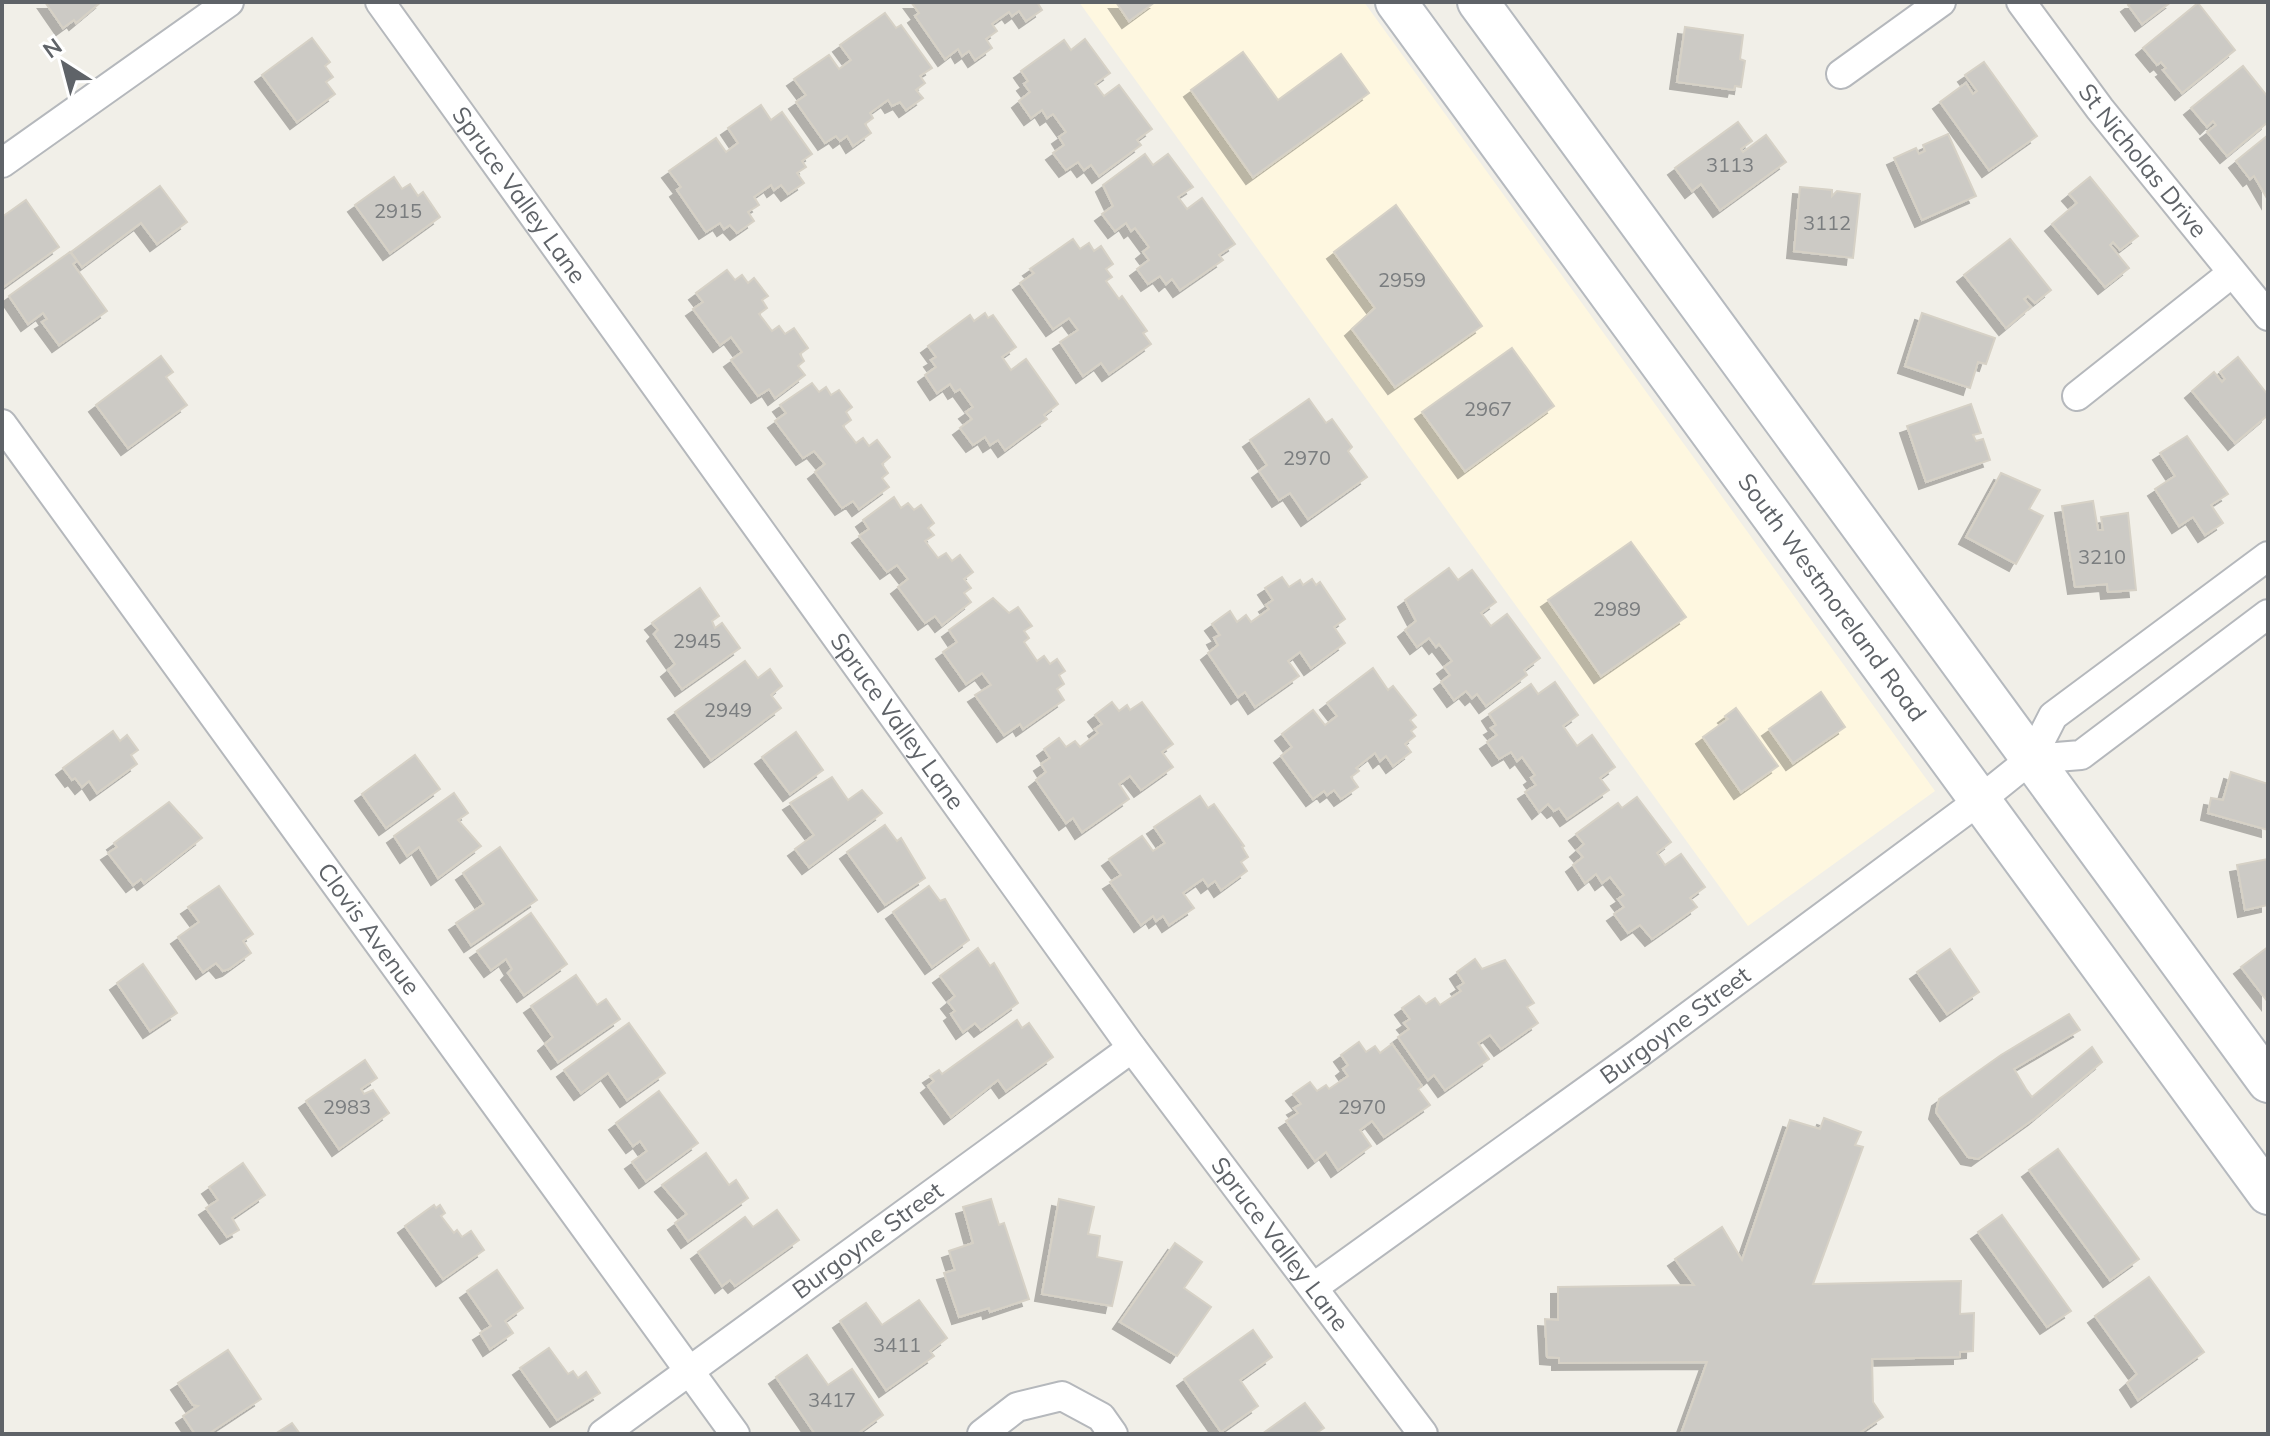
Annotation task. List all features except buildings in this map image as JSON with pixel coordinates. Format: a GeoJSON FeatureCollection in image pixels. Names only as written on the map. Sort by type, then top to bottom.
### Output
{"type":"FeatureCollection","features":[{"type":"Feature","properties":{"kind":"main road","name":"South Westmoreland Road"},"geometry":{"type":"LineString","coordinates":[[1396,2],[2268,1194]]}},
{"type":"Feature","properties":{"kind":"main road"},"geometry":{"type":"LineString","coordinates":[[1478,2],[2268,1082]]}},
{"type":"Feature","properties":{"kind":"street"},"geometry":{"type":"LineString","coordinates":[[2,163],[229,2]]}},
{"type":"Feature","properties":{"kind":"street","name":"Spruce Valley Lane"},"geometry":{"type":"LineString","coordinates":[[380,2],[1132,1048],[1423,1434]]}},
{"type":"Feature","properties":{"kind":"street"},"geometry":{"type":"LineString","coordinates":[[1841,74],[1941,2]]}},
{"type":"Feature","properties":{"kind":"street","name":"St Nicholas Drive"},"geometry":{"type":"LineString","coordinates":[[2021,2],[2100,109],[2268,316]]}},
{"type":"Feature","properties":{"kind":"street"},"geometry":{"type":"LineString","coordinates":[[2077,396],[2232,273]]}},
{"type":"Feature","properties":{"kind":"street","name":"Clovis Avenue"},"geometry":{"type":"LineString","coordinates":[[2,424],[735,1434]]}},
{"type":"Feature","properties":{"kind":"street","name":"Burgoyne Street"},"geometry":{"type":"LineString","coordinates":[[1314,1287],[1639,1053],[1980,800],[2031,759],[2053,716],[2268,556]]}},
{"type":"Feature","properties":{"kind":"street"},"geometry":{"type":"LineString","coordinates":[[2031,759],[2081,755],[2268,614]]}},
{"type":"Feature","properties":{"kind":"street","name":"Burgoyne Street"},"geometry":{"type":"LineString","coordinates":[[603,1434],[1132,1048]]}},
{"type":"Feature","properties":{"kind":"street"},"geometry":{"type":"LineString","coordinates":[[982,1434],[1017,1407],[1062,1396],[1101,1417],[1113,1434]]}},
{"type":"Feature","properties":{"kind":"shaded area"},"geometry":{"type":"Polygon","coordinates":[[[1079,2],[1364,2],[1935,791],[1748,926],[1079,2]]]}}]}
